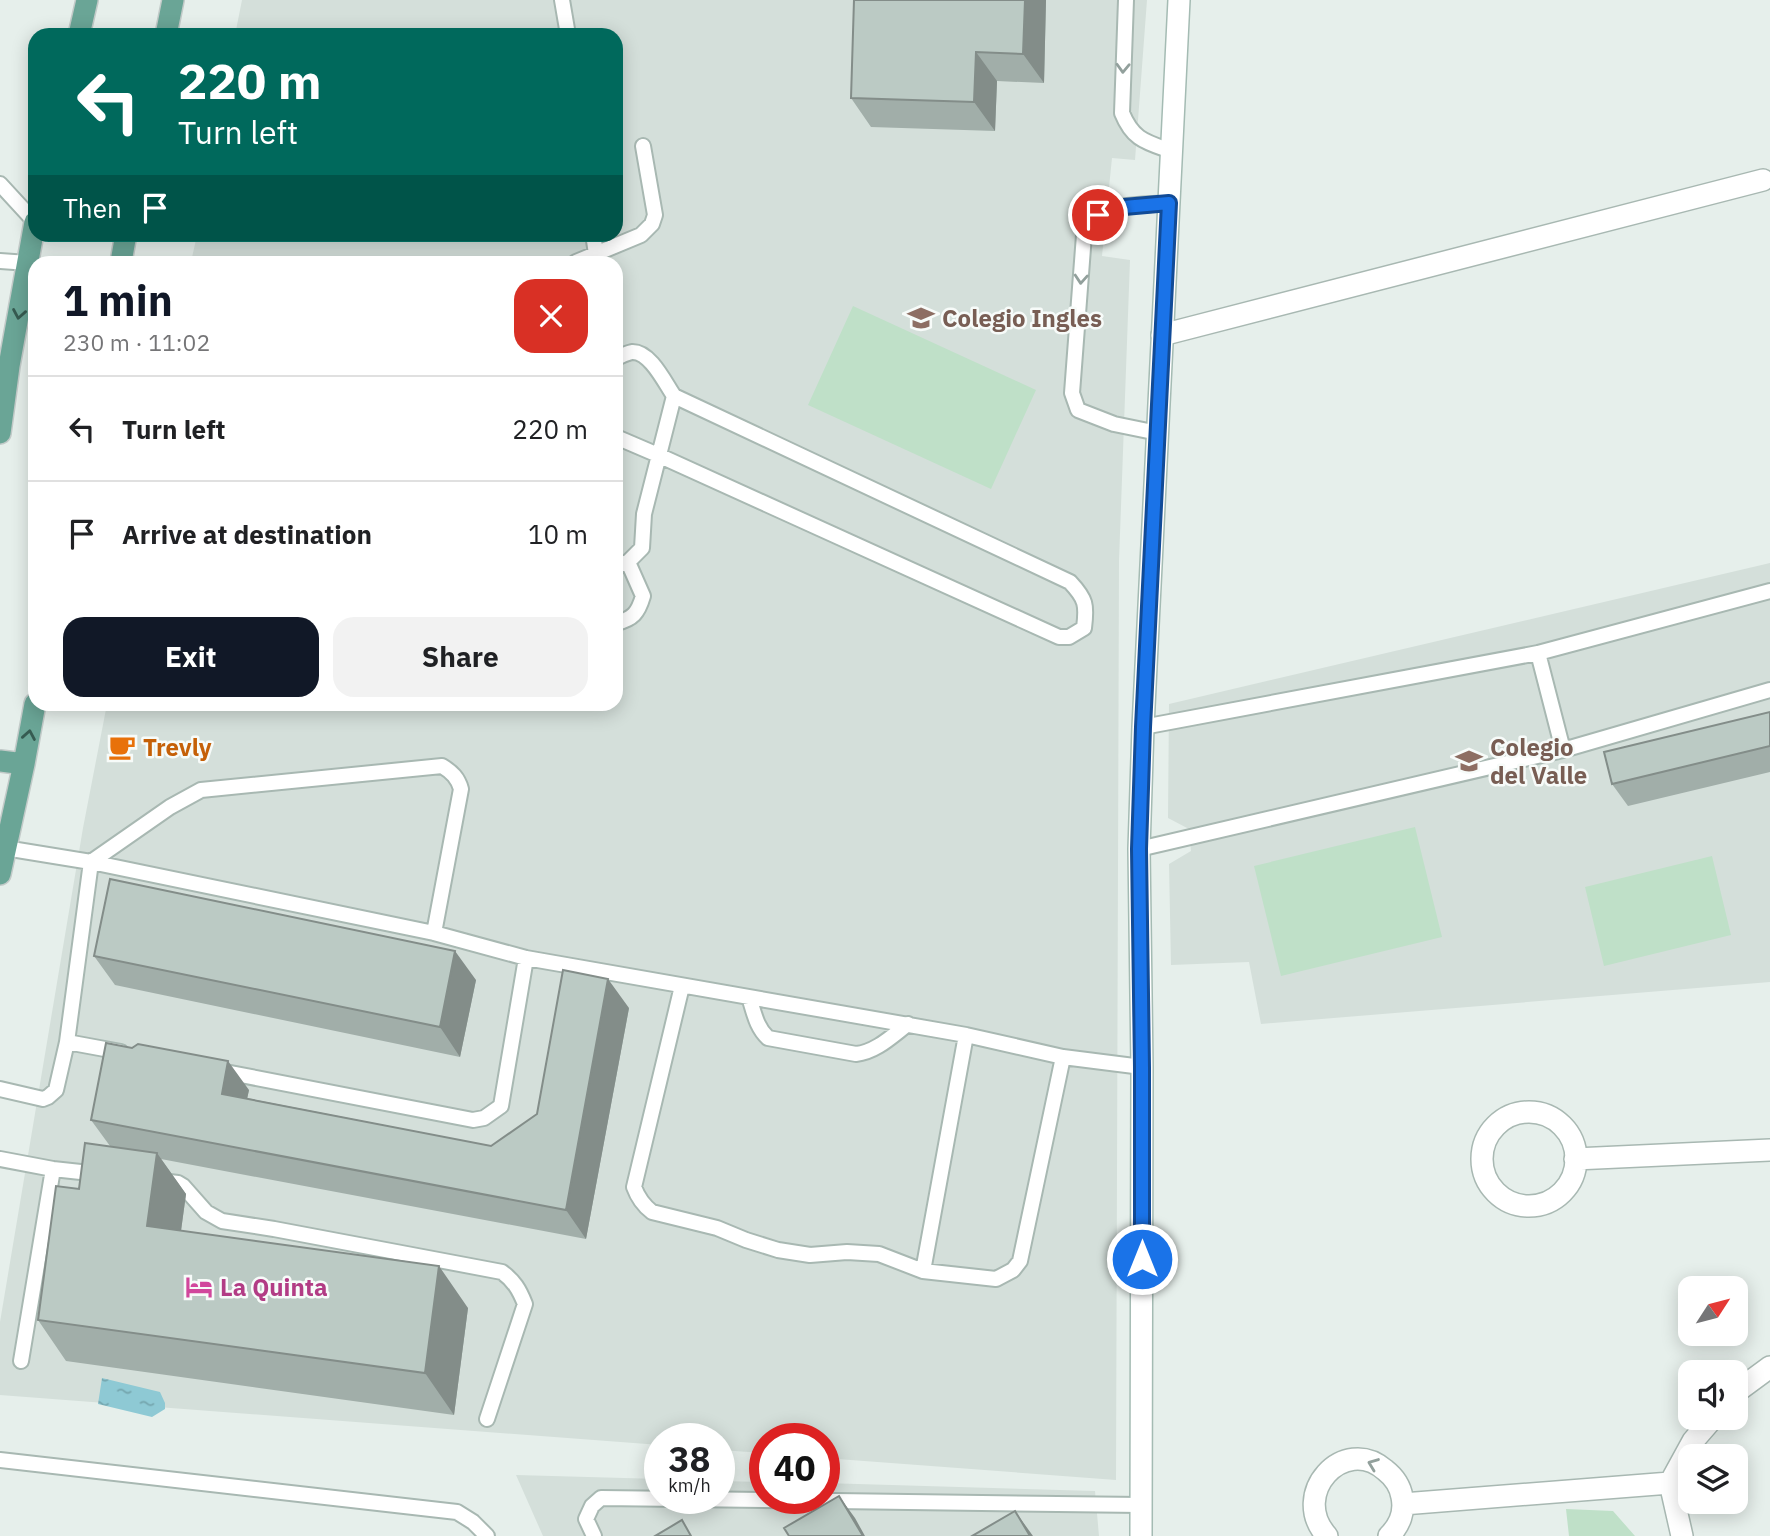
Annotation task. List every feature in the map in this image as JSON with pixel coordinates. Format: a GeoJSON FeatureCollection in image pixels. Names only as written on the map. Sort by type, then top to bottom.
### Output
{"type":"FeatureCollection","features":[{"type":"Feature","properties":{"kind":"main road"},"geometry":{"type":"LineString","coordinates":[[81,28],[87,0]]}},
{"type":"Feature","properties":{"kind":"main road"},"geometry":{"type":"LineString","coordinates":[[167,28],[173,0]]}},
{"type":"Feature","properties":{"kind":"main road"},"geometry":{"type":"LineString","coordinates":[[0,433],[28,263]]}},
{"type":"Feature","properties":{"kind":"main road"},"geometry":{"type":"LineString","coordinates":[[0,874],[34,711]]}},
{"type":"Feature","properties":{"kind":"main road"},"geometry":{"type":"LineString","coordinates":[[0,761],[24,764]]}},
{"type":"Feature","properties":{"kind":"street"},"geometry":{"type":"LineString","coordinates":[[1141,1536],[1142,1067],[1139,849],[1180,0]]}},
{"type":"Feature","properties":{"kind":"street"},"geometry":{"type":"LineString","coordinates":[[1162,335],[1763,180]]}},
{"type":"Feature","properties":{"kind":"street"},"geometry":{"type":"LineString","coordinates":[[1520,1112],[1537,1113],[1552,1118],[1564,1129],[1573,1143],[1575,1159],[1573,1176],[1552,1200],[1536,1205],[1520,1205],[1505,1200],[1492,1189],[1484,1175],[1482,1158],[1484,1143],[1493,1129],[1505,1118],[1520,1112]]}},
{"type":"Feature","properties":{"kind":"street"},"geometry":{"type":"LineString","coordinates":[[1575,1159],[1770,1150]]}},
{"type":"Feature","properties":{"kind":"street"},"geometry":{"type":"LineString","coordinates":[[1748,1383],[1770,1367]]}},
{"type":"Feature","properties":{"kind":"street"},"geometry":{"type":"LineString","coordinates":[[1682,1536],[1670,1483],[1693,1441],[1703,1430]]}},
{"type":"Feature","properties":{"kind":"street"},"geometry":{"type":"LineString","coordinates":[[1327,1536],[1315,1517],[1313,1503],[1316,1488],[1324,1474],[1351,1460],[1366,1460],[1381,1465],[1393,1476],[1400,1489],[1403,1504],[1401,1518],[1390,1536]]}},
{"type":"Feature","properties":{"kind":"street"},"geometry":{"type":"LineString","coordinates":[[1403,1504],[1670,1483]]}},
{"type":"Feature","properties":{"kind":"lane"},"geometry":{"type":"LineString","coordinates":[[562,0],[567,28]]}},
{"type":"Feature","properties":{"kind":"lane"},"geometry":{"type":"LineString","coordinates":[[1126,0],[1122,113],[1126,124],[1140,139],[1171,151]]}},
{"type":"Feature","properties":{"kind":"lane"},"geometry":{"type":"LineString","coordinates":[[591,256],[641,235],[652,224],[655,215],[643,146]]}},
{"type":"Feature","properties":{"kind":"lane"},"geometry":{"type":"LineString","coordinates":[[0,184],[28,214]]}},
{"type":"Feature","properties":{"kind":"lane"},"geometry":{"type":"LineString","coordinates":[[1158,433],[1114,424],[1078,410],[1072,393],[1084,235],[1089,225],[1098,215],[1113,208],[1169,203]]}},
{"type":"Feature","properties":{"kind":"lane"},"geometry":{"type":"LineString","coordinates":[[594,242],[596,254]]}},
{"type":"Feature","properties":{"kind":"lane"},"geometry":{"type":"LineString","coordinates":[[0,261],[28,263]]}},
{"type":"Feature","properties":{"kind":"lane"},"geometry":{"type":"LineString","coordinates":[[623,355],[632,352],[651,360],[674,396],[1070,582],[1085,601],[1084,628],[1069,637],[1059,637],[623,440]]}},
{"type":"Feature","properties":{"kind":"lane"},"geometry":{"type":"LineString","coordinates":[[623,563],[642,548],[644,514],[674,396]]}},
{"type":"Feature","properties":{"kind":"lane"},"geometry":{"type":"LineString","coordinates":[[623,566],[643,596],[635,614],[623,622]]}},
{"type":"Feature","properties":{"kind":"lane"},"geometry":{"type":"LineString","coordinates":[[1143,727],[1538,653],[1770,591]]}},
{"type":"Feature","properties":{"kind":"lane"},"geometry":{"type":"LineString","coordinates":[[1538,653],[1563,750]]}},
{"type":"Feature","properties":{"kind":"lane"},"geometry":{"type":"LineString","coordinates":[[1139,849],[1563,750],[1770,690]]}},
{"type":"Feature","properties":{"kind":"lane"},"geometry":{"type":"LineString","coordinates":[[0,1089],[43,1099],[56,1090],[67,1042],[91,862],[184,798],[201,790],[442,766],[458,780],[461,789],[434,933]]}},
{"type":"Feature","properties":{"kind":"lane"},"geometry":{"type":"LineString","coordinates":[[5,848],[91,862],[434,933],[526,958],[908,1024],[1063,1057],[1142,1067]]}},
{"type":"Feature","properties":{"kind":"lane"},"geometry":{"type":"LineString","coordinates":[[202,1068],[473,1120],[484,1118],[501,1106],[526,958]]}},
{"type":"Feature","properties":{"kind":"lane"},"geometry":{"type":"LineString","coordinates":[[682,986],[634,1187],[637,1197],[652,1212],[717,1228],[778,1250],[810,1255],[847,1252],[879,1254],[923,1271],[996,1279],[1013,1270],[1020,1261],[1063,1057]]}},
{"type":"Feature","properties":{"kind":"lane"},"geometry":{"type":"LineString","coordinates":[[749,997],[757,1024],[768,1038],[856,1054],[873,1049],[908,1024]]}},
{"type":"Feature","properties":{"kind":"lane"},"geometry":{"type":"LineString","coordinates":[[923,1271],[966,1035]]}},
{"type":"Feature","properties":{"kind":"lane"},"geometry":{"type":"LineString","coordinates":[[67,1042],[135,1055]]}},
{"type":"Feature","properties":{"kind":"lane"},"geometry":{"type":"LineString","coordinates":[[0,1159],[53,1169],[108,1175]]}},
{"type":"Feature","properties":{"kind":"lane"},"geometry":{"type":"LineString","coordinates":[[21,1361],[53,1169]]}},
{"type":"Feature","properties":{"kind":"lane"},"geometry":{"type":"LineString","coordinates":[[150,1180],[178,1183],[206,1212],[222,1221],[502,1272],[513,1280],[525,1304],[488,1419]]}},
{"type":"Feature","properties":{"kind":"lane"},"geometry":{"type":"LineString","coordinates":[[0,1460],[457,1512],[473,1522],[486,1536]]}},
{"type":"Feature","properties":{"kind":"lane"},"geometry":{"type":"LineString","coordinates":[[594,1536],[586,1519],[592,1506],[601,1498],[1141,1505]]}},
{"type":"Feature","properties":{"kind":"shaded area"},"geometry":{"type":"Polygon","coordinates":[[[242,0],[1147,0],[1135,160],[1112,158],[1102,256],[1130,260],[1119,561],[1116,1480],[840,1459],[840,1423],[749,1423],[749,1452],[735,1451],[735,1423],[644,1423],[644,1444],[0,1395],[0,1322],[83,828],[106,711],[623,711],[623,256],[192,256],[195,242],[623,242],[623,28],[236,28],[242,0]]]}},
{"type":"Feature","properties":{"kind":"shaded area","name":"Colegio del Valle"},"geometry":{"type":"Polygon","coordinates":[[[1770,563],[1770,982],[1261,1024],[1249,962],[1171,965],[1169,864],[1191,851],[1189,829],[1168,818],[1169,704],[1770,563]]]}},
{"type":"Feature","properties":{"kind":"shaded area"},"geometry":{"type":"Polygon","coordinates":[[[516,1475],[644,1479],[644,1514],[735,1514],[735,1481],[749,1482],[749,1514],[840,1514],[840,1483],[1095,1491],[1099,1536],[543,1536],[516,1475]]]}},
{"type":"Feature","properties":{"kind":"green space"},"geometry":{"type":"Polygon","coordinates":[[[853,306],[1036,390],[991,489],[808,405],[853,306]]]}},
{"type":"Feature","properties":{"kind":"green space"},"geometry":{"type":"Polygon","coordinates":[[[1415,827],[1442,937],[1281,976],[1254,866],[1415,827]]]}},
{"type":"Feature","properties":{"kind":"green space"},"geometry":{"type":"Polygon","coordinates":[[[1712,856],[1731,935],[1604,966],[1585,887],[1712,856]]]}},
{"type":"Feature","properties":{"kind":"green space"},"geometry":{"type":"Polygon","coordinates":[[[1566,1509],[1613,1511],[1635,1536],[1569,1536],[1566,1509]]]}},
{"type":"Feature","properties":{"kind":"water"},"geometry":{"type":"Polygon","coordinates":[[[102,1378],[160,1392],[165,1409],[152,1417],[98,1404],[102,1378]]]}},
{"type":"Feature","properties":{"kind":"building"},"geometry":{"type":"Polygon","coordinates":[[[854,0],[1025,0],[1023,54],[976,52],[974,102],[851,98],[854,0]]]}},
{"type":"Feature","properties":{"kind":"building"},"geometry":{"type":"Polygon","coordinates":[[[1770,712],[1770,746],[1612,784],[1604,752],[1770,712]]]}},
{"type":"Feature","properties":{"kind":"building"},"geometry":{"type":"Polygon","coordinates":[[[110,879],[455,951],[440,1027],[94,956],[110,879]]]}},
{"type":"Feature","properties":{"kind":"building"},"geometry":{"type":"Polygon","coordinates":[[[563,970],[608,979],[566,1210],[91,1120],[106,1043],[132,1048],[138,1044],[228,1061],[222,1094],[491,1146],[537,1114],[563,970]]]}},
{"type":"Feature","properties":{"kind":"building","name":"La Quinta"},"geometry":{"type":"Polygon","coordinates":[[[85,1143],[157,1153],[147,1226],[439,1266],[425,1373],[38,1320],[56,1186],[79,1189],[85,1143]]]}},
{"type":"Feature","properties":{"kind":"building"},"geometry":{"type":"Polygon","coordinates":[[[840,1498],[863,1536],[789,1536],[784,1528],[808,1514],[840,1514],[840,1498]]]}},
{"type":"Feature","properties":{"kind":"building"},"geometry":{"type":"Polygon","coordinates":[[[1015,1511],[1030,1536],[972,1536],[1015,1511]]]}},
{"type":"Feature","properties":{"kind":"building"},"geometry":{"type":"Polygon","coordinates":[[[682,1520],[691,1536],[655,1536],[682,1520]]]}},
{"type":"Feature","properties":{"kind":"place","name":"Colegio Ingles"},"geometry":{"type":"Point","coordinates":[921,318]}},
{"type":"Feature","properties":{"kind":"place","name":"Trevly"},"geometry":{"type":"Point","coordinates":[122,747]}},
{"type":"Feature","properties":{"kind":"place","name":"Colegio del Valle"},"geometry":{"type":"Point","coordinates":[1469,761]}},
{"type":"Feature","properties":{"kind":"place","name":"La Quinta"},"geometry":{"type":"Point","coordinates":[199,1287]}},
{"type":"Feature","properties":{"kind":"route"},"geometry":{"type":"LineString","coordinates":[[1098,215],[1113,208],[1169,203],[1139,849],[1142,1259]]}}]}
